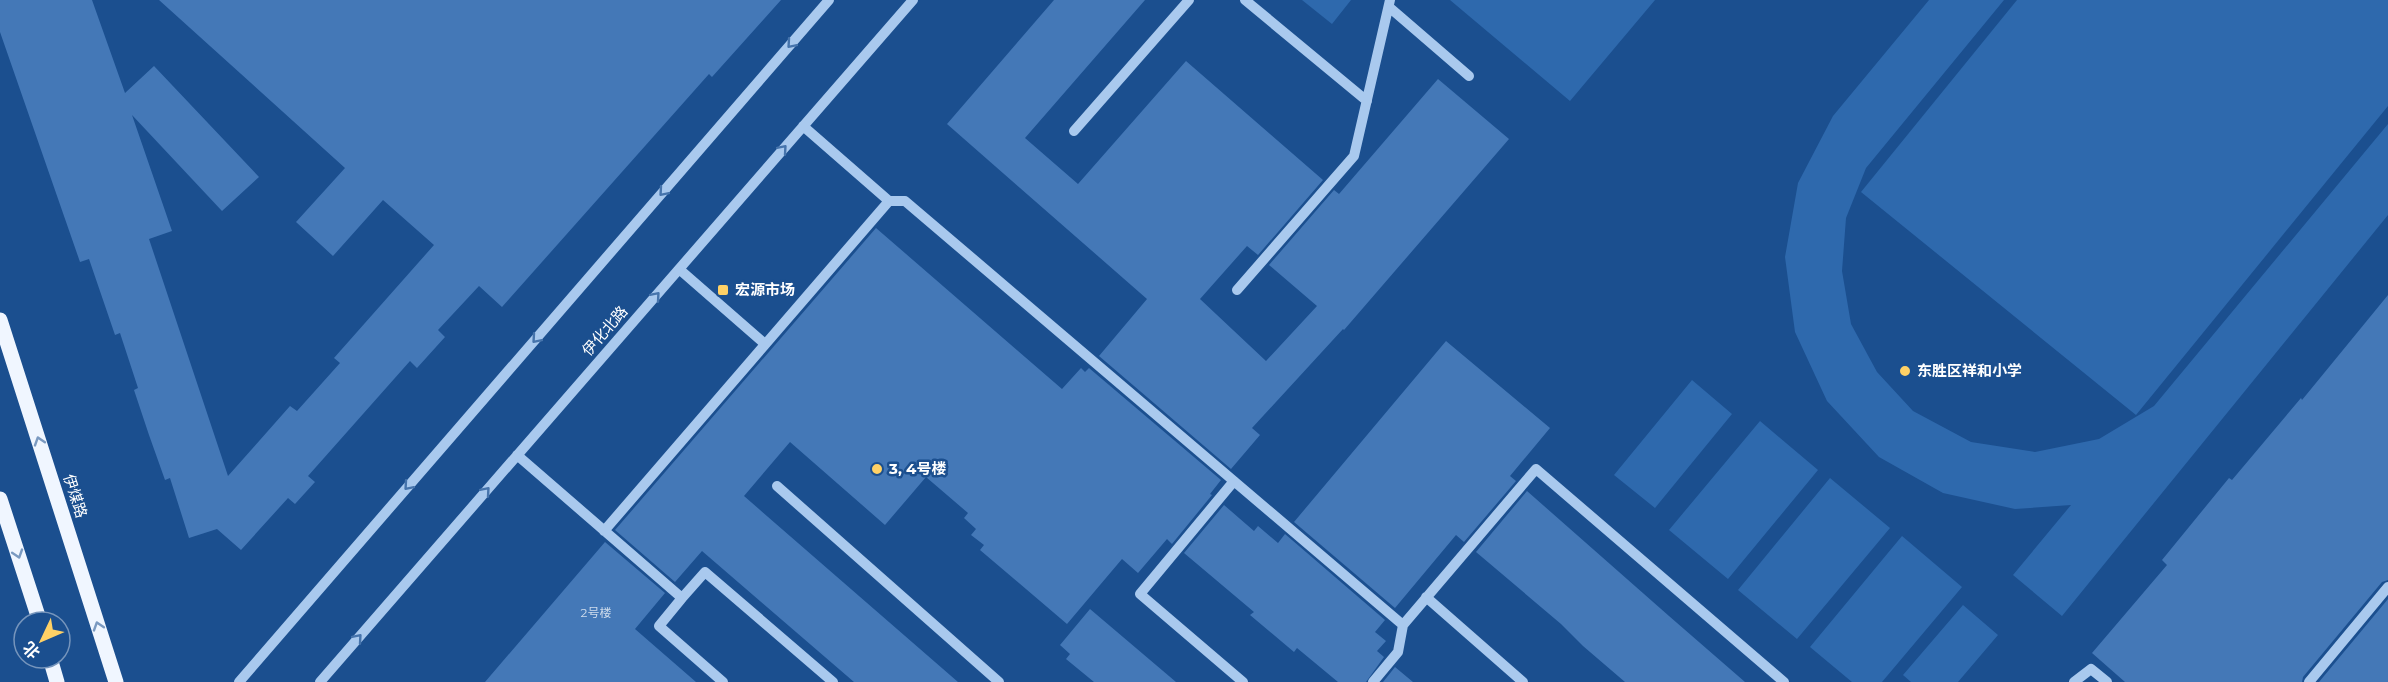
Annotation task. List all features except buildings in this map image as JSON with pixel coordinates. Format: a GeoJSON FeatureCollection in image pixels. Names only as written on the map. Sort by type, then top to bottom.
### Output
{"type":"FeatureCollection","features":[{"type":"Feature","properties":{"kind":"main road","name":"伊煤路"},"geometry":{"type":"LineString","coordinates":[[0,320],[116,682]]}},
{"type":"Feature","properties":{"kind":"main road"},"geometry":{"type":"LineString","coordinates":[[0,499],[36,610]]}},
{"type":"Feature","properties":{"kind":"street"},"geometry":{"type":"LineString","coordinates":[[239,682],[829,0]]}},
{"type":"Feature","properties":{"kind":"street","name":"伊化北路"},"geometry":{"type":"LineString","coordinates":[[320,682],[913,0]]}},
{"type":"Feature","properties":{"kind":"street"},"geometry":{"type":"LineString","coordinates":[[1074,131],[1189,0]]}},
{"type":"Feature","properties":{"kind":"street"},"geometry":{"type":"LineString","coordinates":[[1245,0],[1367,101]]}},
{"type":"Feature","properties":{"kind":"street"},"geometry":{"type":"LineString","coordinates":[[1237,290],[1354,156],[1389,3]]}},
{"type":"Feature","properties":{"kind":"street"},"geometry":{"type":"LineString","coordinates":[[1389,3],[1468,76]]}},
{"type":"Feature","properties":{"kind":"street"},"geometry":{"type":"LineString","coordinates":[[803,126],[889,201],[904,201],[1402,625]]}},
{"type":"Feature","properties":{"kind":"street"},"geometry":{"type":"LineString","coordinates":[[604,531],[889,201]]}},
{"type":"Feature","properties":{"kind":"street"},"geometry":{"type":"LineString","coordinates":[[679,269],[765,344]]}},
{"type":"Feature","properties":{"kind":"street"},"geometry":{"type":"LineString","coordinates":[[517,455],[682,598]]}},
{"type":"Feature","properties":{"kind":"street"},"geometry":{"type":"LineString","coordinates":[[1373,682],[1398,652],[1402,625],[1536,469],[1784,682]]}},
{"type":"Feature","properties":{"kind":"street"},"geometry":{"type":"LineString","coordinates":[[1234,481],[1140,594],[1243,682]]}},
{"type":"Feature","properties":{"kind":"street"},"geometry":{"type":"LineString","coordinates":[[777,486],[999,682]]}},
{"type":"Feature","properties":{"kind":"street"},"geometry":{"type":"LineString","coordinates":[[723,682],[659,626],[705,572],[833,682]]}},
{"type":"Feature","properties":{"kind":"street"},"geometry":{"type":"LineString","coordinates":[[2309,682],[2388,587]]}},
{"type":"Feature","properties":{"kind":"street"},"geometry":{"type":"LineString","coordinates":[[1426,597],[1523,682]]}},
{"type":"Feature","properties":{"kind":"street"},"geometry":{"type":"LineString","coordinates":[[2074,682],[2091,669],[2107,682]]}},
{"type":"Feature","properties":{"kind":"shaded area"},"geometry":{"type":"Polygon","coordinates":[[[1302,0],[1351,0],[1332,24],[1302,0]]]}},
{"type":"Feature","properties":{"kind":"shaded area"},"geometry":{"type":"Polygon","coordinates":[[[1450,0],[1655,0],[1570,101],[1450,0]]]}},
{"type":"Feature","properties":{"kind":"shaded area"},"geometry":{"type":"Polygon","coordinates":[[[1929,0],[2004,0],[1866,168],[1846,218],[1842,271],[1851,324],[1877,372],[1913,411],[1971,442],[2035,452],[2099,439],[2154,406],[2388,124],[2388,215],[2062,616],[2013,575],[2071,505],[2015,509],[1943,493],[1879,457],[1827,401],[1795,332],[1785,257],[1798,183],[1833,116],[1929,0]]]}},
{"type":"Feature","properties":{"kind":"shaded area"},"geometry":{"type":"Polygon","coordinates":[[[2017,0],[2388,0],[2388,106],[2136,415],[1861,192],[2017,0]]]}},
{"type":"Feature","properties":{"kind":"shaded area"},"geometry":{"type":"Polygon","coordinates":[[[1692,380],[1732,414],[1655,508],[1614,475],[1692,380]]]}},
{"type":"Feature","properties":{"kind":"shaded area"},"geometry":{"type":"Polygon","coordinates":[[[1760,421],[1818,470],[1728,579],[1669,530],[1760,421]]]}},
{"type":"Feature","properties":{"kind":"shaded area"},"geometry":{"type":"Polygon","coordinates":[[[1830,478],[1890,528],[1797,639],[1738,590],[1830,478]]]}},
{"type":"Feature","properties":{"kind":"shaded area"},"geometry":{"type":"Polygon","coordinates":[[[1902,536],[1962,587],[1882,682],[1852,682],[1810,647],[1902,536]]]}},
{"type":"Feature","properties":{"kind":"shaded area"},"geometry":{"type":"Polygon","coordinates":[[[1963,605],[1998,635],[1958,682],[1911,682],[1903,675],[1963,605]]]}},
{"type":"Feature","properties":{"kind":"place","name":"宏源市场"},"geometry":{"type":"Point","coordinates":[723,290]}},
{"type":"Feature","properties":{"kind":"place","name":"东胜区祥和小学"},"geometry":{"type":"Point","coordinates":[1905,371]}},
{"type":"Feature","properties":{"kind":"place","name":"3, 4号楼"},"geometry":{"type":"Point","coordinates":[877,469]}}]}
